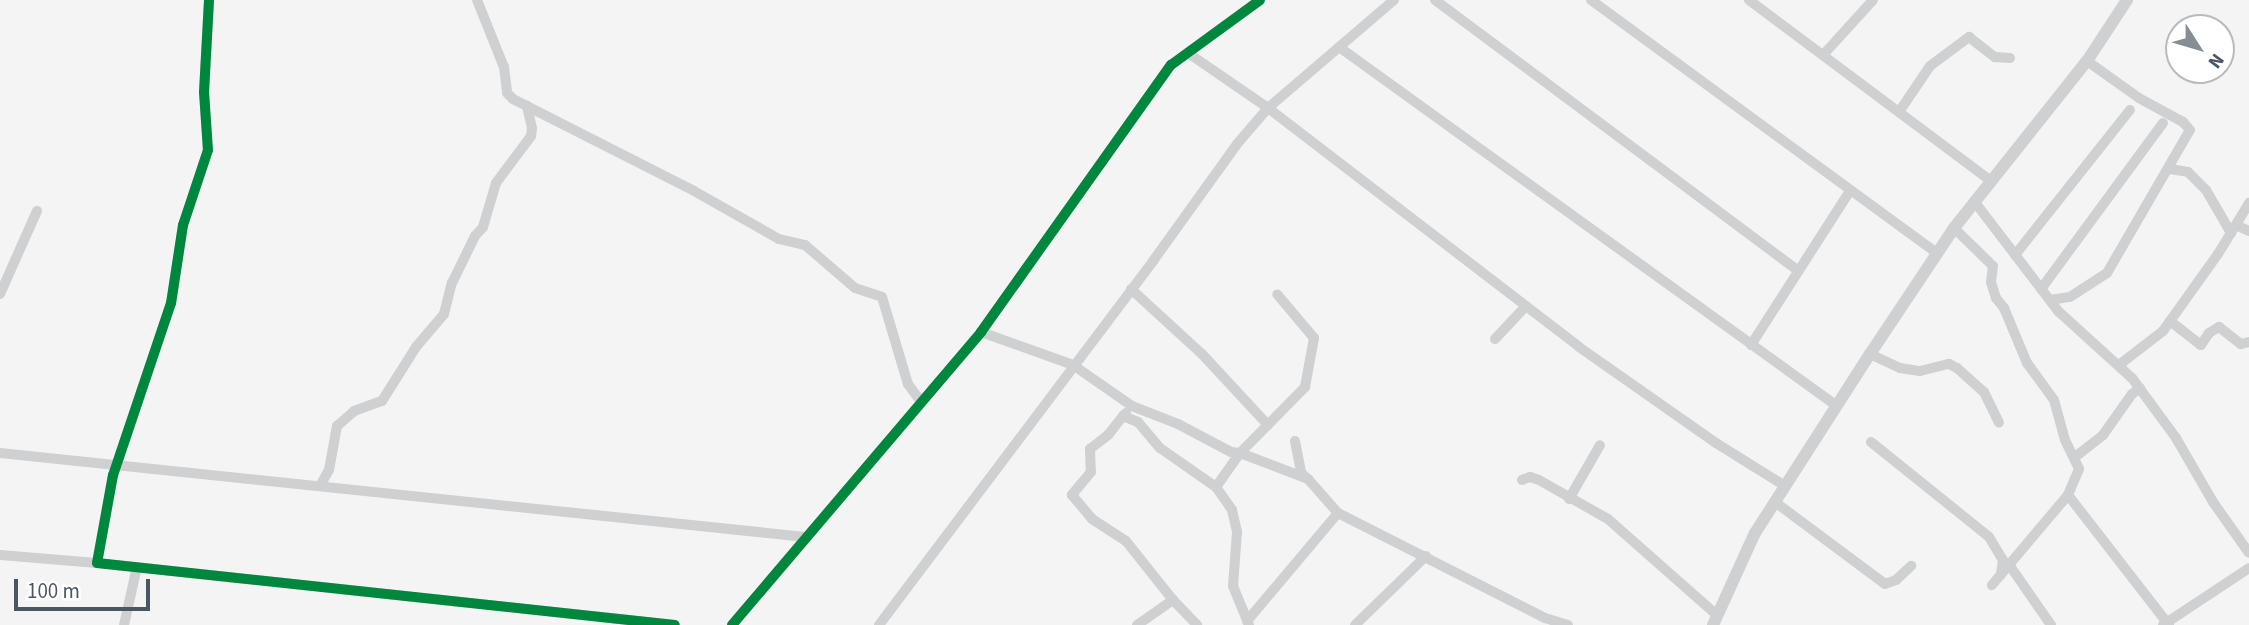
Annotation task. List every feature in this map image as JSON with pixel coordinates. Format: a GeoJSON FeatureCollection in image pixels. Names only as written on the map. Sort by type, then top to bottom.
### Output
{"type":"FeatureCollection","features":[{"type":"Feature","properties":{"kind":"street"},"geometry":{"type":"LineString","coordinates":[[97,563],[116,464],[171,303],[183,225],[208,150],[204,92],[208,68],[209,0]]}},
{"type":"Feature","properties":{"kind":"street"},"geometry":{"type":"LineString","coordinates":[[477,0],[504,67],[507,93],[779,239],[805,245],[855,288],[882,297],[908,384],[921,402]]}},
{"type":"Feature","properties":{"kind":"street"},"geometry":{"type":"LineString","coordinates":[[732,625],[981,332],[1171,65],[1260,0]]}},
{"type":"Feature","properties":{"kind":"street"},"geometry":{"type":"LineString","coordinates":[[879,625],[1237,144],[1268,108],[1394,0]]}},
{"type":"Feature","properties":{"kind":"street"},"geometry":{"type":"LineString","coordinates":[[1435,0],[1798,271]]}},
{"type":"Feature","properties":{"kind":"street"},"geometry":{"type":"LineString","coordinates":[[1591,0],[1937,253]]}},
{"type":"Feature","properties":{"kind":"street"},"geometry":{"type":"LineString","coordinates":[[1749,0],[1990,180]]}},
{"type":"Feature","properties":{"kind":"street"},"geometry":{"type":"LineString","coordinates":[[1823,55],[1873,0]]}},
{"type":"Feature","properties":{"kind":"street"},"geometry":{"type":"LineString","coordinates":[[1522,480],[1531,477],[1539,480],[1608,519],[1715,620],[1739,563],[1775,502],[1937,253],[1990,180],[2087,61],[2127,0]]}},
{"type":"Feature","properties":{"kind":"street"},"geometry":{"type":"LineString","coordinates":[[1899,112],[1930,66],[1969,37],[1995,57],[2010,58]]}},
{"type":"Feature","properties":{"kind":"street"},"geometry":{"type":"LineString","coordinates":[[1339,47],[1837,406]]}},
{"type":"Feature","properties":{"kind":"street"},"geometry":{"type":"LineString","coordinates":[[1188,53],[1268,108],[1526,306],[1651,398],[1785,486]]}},
{"type":"Feature","properties":{"kind":"street"},"geometry":{"type":"LineString","coordinates":[[2050,300],[2070,297],[2107,273],[2190,130],[2183,122],[2139,99],[2087,61]]}},
{"type":"Feature","properties":{"kind":"street"},"geometry":{"type":"LineString","coordinates":[[320,486],[329,470],[337,426],[354,411],[382,401],[416,347],[444,314],[452,283],[475,236],[483,227],[496,183],[531,136],[527,106]]}},
{"type":"Feature","properties":{"kind":"street"},"geometry":{"type":"LineString","coordinates":[[2015,256],[2130,110]]}},
{"type":"Feature","properties":{"kind":"street"},"geometry":{"type":"LineString","coordinates":[[2041,289],[2163,123]]}},
{"type":"Feature","properties":{"kind":"street"},"geometry":{"type":"LineString","coordinates":[[2169,169],[2188,172],[2206,190],[2233,229],[2249,231]]}},
{"type":"Feature","properties":{"kind":"street"},"geometry":{"type":"LineString","coordinates":[[1751,345],[1850,191]]}},
{"type":"Feature","properties":{"kind":"street"},"geometry":{"type":"LineString","coordinates":[[1975,201],[2050,300],[2140,388],[2249,553]]}},
{"type":"Feature","properties":{"kind":"street"},"geometry":{"type":"LineString","coordinates":[[2119,365],[2163,331],[2249,202]]}},
{"type":"Feature","properties":{"kind":"street"},"geometry":{"type":"LineString","coordinates":[[0,294],[37,211]]}},
{"type":"Feature","properties":{"kind":"street"},"geometry":{"type":"LineString","coordinates":[[1954,228],[1993,266],[1991,282],[1996,298],[2004,308],[2027,363],[2054,400],[2065,440],[2075,457],[2078,476],[2068,495],[1992,585]]}},
{"type":"Feature","properties":{"kind":"street"},"geometry":{"type":"LineString","coordinates":[[1131,289],[1202,354],[1268,425]]}},
{"type":"Feature","properties":{"kind":"street"},"geometry":{"type":"LineString","coordinates":[[1216,487],[1240,453],[1303,391],[1314,344],[1311,330],[1277,294]]}},
{"type":"Feature","properties":{"kind":"street"},"geometry":{"type":"LineString","coordinates":[[1495,339],[1526,306]]}},
{"type":"Feature","properties":{"kind":"street"},"geometry":{"type":"LineString","coordinates":[[2170,321],[2201,345],[2209,333],[2219,327],[2241,344],[2249,342]]}},
{"type":"Feature","properties":{"kind":"street"},"geometry":{"type":"LineString","coordinates":[[981,332],[1073,365],[1132,407],[1178,424],[1231,452],[1308,479]]}},
{"type":"Feature","properties":{"kind":"street"},"geometry":{"type":"LineString","coordinates":[[1870,354],[1900,368],[1920,371],[1949,364],[1957,368],[1984,392],[1999,423]]}},
{"type":"Feature","properties":{"kind":"street"},"geometry":{"type":"LineString","coordinates":[[2075,457],[2103,435],[2132,394],[2140,388]]}},
{"type":"Feature","properties":{"kind":"street"},"geometry":{"type":"LineString","coordinates":[[1132,407],[1108,435],[1090,450],[1091,472],[1072,495],[1092,519],[1126,541],[1173,600],[1197,625]]}},
{"type":"Feature","properties":{"kind":"street"},"geometry":{"type":"LineString","coordinates":[[1123,416],[1138,422],[1160,448],[1216,487],[1232,510],[1236,524],[1232,580],[1248,623]]}},
{"type":"Feature","properties":{"kind":"street"},"geometry":{"type":"LineString","coordinates":[[1295,441],[1301,473],[1338,513],[1545,618],[1568,625]]}},
{"type":"Feature","properties":{"kind":"street"},"geometry":{"type":"LineString","coordinates":[[1871,442],[1989,537],[2004,561],[2001,575]]}},
{"type":"Feature","properties":{"kind":"street"},"geometry":{"type":"LineString","coordinates":[[1569,499],[1600,444]]}},
{"type":"Feature","properties":{"kind":"street"},"geometry":{"type":"LineString","coordinates":[[0,453],[806,537]]}},
{"type":"Feature","properties":{"kind":"street"},"geometry":{"type":"LineString","coordinates":[[2068,495],[2166,624],[2249,568]]}},
{"type":"Feature","properties":{"kind":"street"},"geometry":{"type":"LineString","coordinates":[[1775,502],[1885,584],[1896,580],[1911,566]]}},
{"type":"Feature","properties":{"kind":"street"},"geometry":{"type":"LineString","coordinates":[[1248,623],[1338,513]]}},
{"type":"Feature","properties":{"kind":"street"},"geometry":{"type":"LineString","coordinates":[[2232,529],[2249,532]]}},
{"type":"Feature","properties":{"kind":"street"},"geometry":{"type":"LineString","coordinates":[[0,555],[137,567],[675,625]]}},
{"type":"Feature","properties":{"kind":"street"},"geometry":{"type":"LineString","coordinates":[[1355,625],[1426,556]]}},
{"type":"Feature","properties":{"kind":"street"},"geometry":{"type":"LineString","coordinates":[[2010,566],[2051,625]]}},
{"type":"Feature","properties":{"kind":"street"},"geometry":{"type":"LineString","coordinates":[[124,625],[137,567]]}},
{"type":"Feature","properties":{"kind":"street"},"geometry":{"type":"LineString","coordinates":[[1137,625],[1173,600]]}},
{"type":"Feature","properties":{"kind":"cycle path"},"geometry":{"type":"LineString","coordinates":[[209,0],[204,92],[208,150],[183,225],[171,303],[113,475],[97,563],[675,625]]}},
{"type":"Feature","properties":{"kind":"cycle path"},"geometry":{"type":"LineString","coordinates":[[732,625],[981,332],[1171,65],[1260,0]]}}]}
